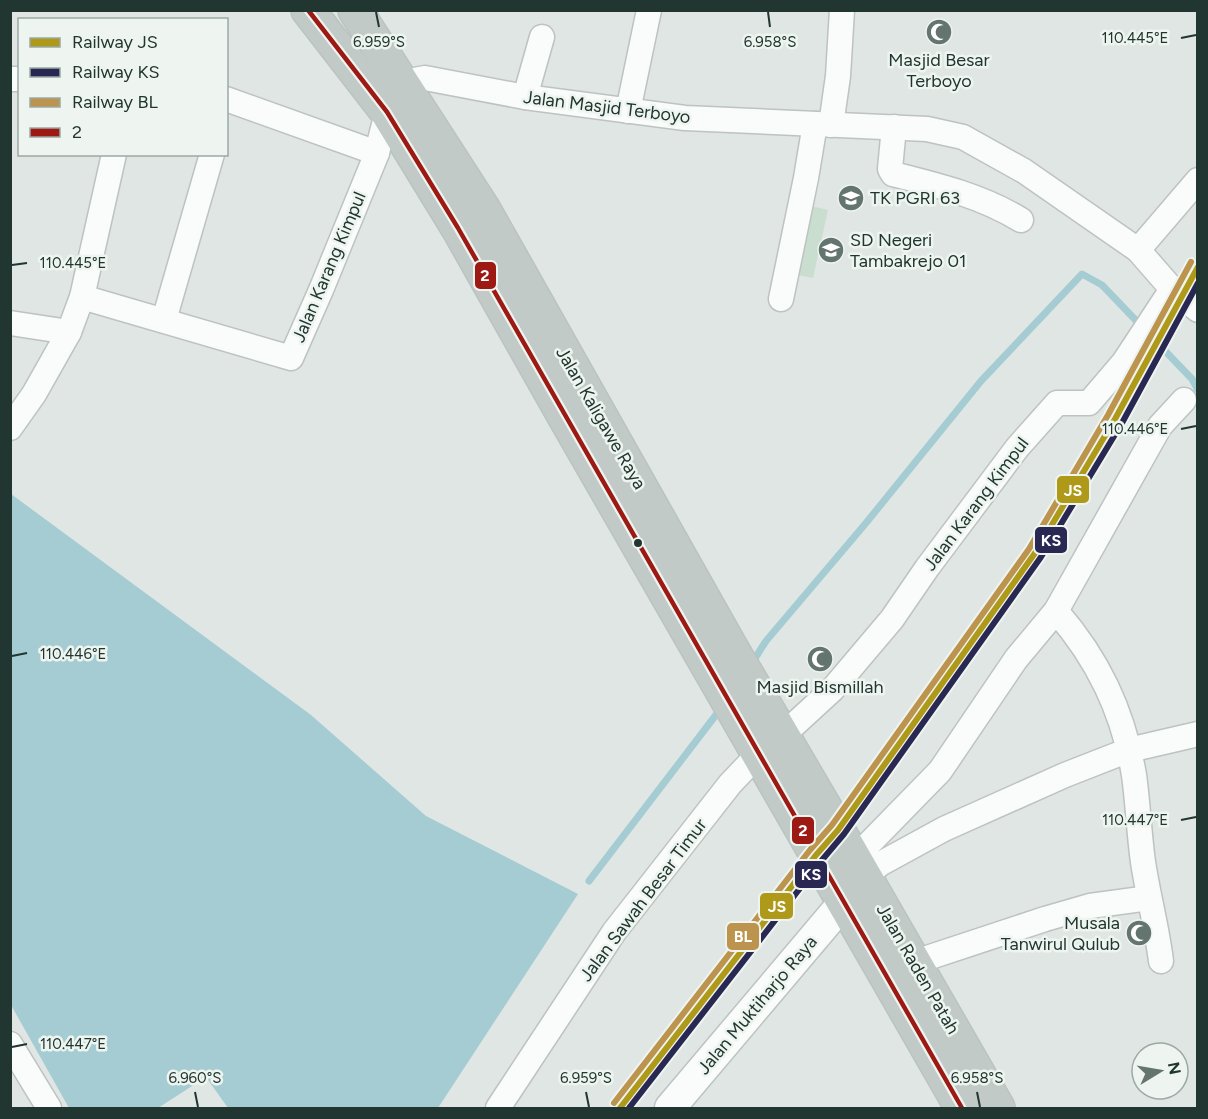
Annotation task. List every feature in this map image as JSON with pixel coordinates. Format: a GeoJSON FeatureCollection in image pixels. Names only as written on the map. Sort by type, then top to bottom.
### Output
{"type":"FeatureCollection","features":[{"type":"Feature","properties":{"kind":"highway","name":"Jalan Kaligawe Raya"},"geometry":{"type":"LineString","coordinates":[[308,10],[395,99],[484,210],[758,693],[761,739],[844,902]]}},
{"type":"Feature","properties":{"kind":"highway","name":"Jalan Kaligawe Raya"},"geometry":{"type":"LineString","coordinates":[[356,10],[395,99],[458,228],[717,683],[838,830]]}},
{"type":"Feature","properties":{"kind":"highway","name":"Jalan Raden Patah"},"geometry":{"type":"LineString","coordinates":[[838,830],[867,861],[915,962],[998,1108]]}},
{"type":"Feature","properties":{"kind":"highway","name":"Jalan Raden Patah"},"geometry":{"type":"LineString","coordinates":[[844,902],[962,1108]]}},
{"type":"Feature","properties":{"kind":"street"},"geometry":{"type":"LineString","coordinates":[[627,111],[649,10]]}},
{"type":"Feature","properties":{"kind":"street"},"geometry":{"type":"LineString","coordinates":[[781,299],[806,178],[838,76],[842,10]]}},
{"type":"Feature","properties":{"kind":"street"},"geometry":{"type":"LineString","coordinates":[[525,97],[542,37]]}},
{"type":"Feature","properties":{"kind":"street","name":"Jalan Masjid Terboyo"},"geometry":{"type":"LineString","coordinates":[[395,99],[417,79],[425,78],[525,97],[685,118],[927,129],[963,137],[1024,171],[1138,250],[1184,299]]}},
{"type":"Feature","properties":{"kind":"street","name":"Jalan Karang Kimpul"},"geometry":{"type":"LineString","coordinates":[[82,297],[291,358],[377,153],[395,99]]}},
{"type":"Feature","properties":{"kind":"street"},"geometry":{"type":"LineString","coordinates":[[228,101],[377,153]]}},
{"type":"Feature","properties":{"kind":"street"},"geometry":{"type":"LineString","coordinates":[[894,127],[890,169],[893,174],[950,189],[1006,211],[1021,220]]}},
{"type":"Feature","properties":{"kind":"street"},"geometry":{"type":"LineString","coordinates":[[10,428],[34,394],[69,332],[82,297],[114,156]]}},
{"type":"Feature","properties":{"kind":"street"},"geometry":{"type":"LineString","coordinates":[[164,320],[211,156]]}},
{"type":"Feature","properties":{"kind":"street"},"geometry":{"type":"LineString","coordinates":[[1138,250],[1197,180]]}},
{"type":"Feature","properties":{"kind":"street","name":"Jalan Karang Kimpul"},"geometry":{"type":"LineString","coordinates":[[761,739],[832,690],[892,619],[927,568],[1017,448],[1057,403],[1089,403],[1125,362],[1158,312],[1184,299]]}},
{"type":"Feature","properties":{"kind":"street"},"geometry":{"type":"LineString","coordinates":[[10,323],[69,332]]}},
{"type":"Feature","properties":{"kind":"street"},"geometry":{"type":"LineString","coordinates":[[867,861],[940,771],[1016,659],[1056,611],[1160,426],[1184,399]]}},
{"type":"Feature","properties":{"kind":"street"},"geometry":{"type":"LineString","coordinates":[[1056,611],[1079,637],[1116,705],[1129,750],[1149,898],[1161,962]]}},
{"type":"Feature","properties":{"kind":"street"},"geometry":{"type":"LineString","coordinates":[[867,861],[1065,775],[1129,750],[1197,734]]}},
{"type":"Feature","properties":{"kind":"street","name":"Jalan Sawah Besar Timur"},"geometry":{"type":"LineString","coordinates":[[498,1108],[614,932],[730,784],[761,739]]}},
{"type":"Feature","properties":{"kind":"street"},"geometry":{"type":"LineString","coordinates":[[915,962],[1090,906],[1149,898]]}},
{"type":"Feature","properties":{"kind":"street","name":"Jalan Muktiharjo Raya"},"geometry":{"type":"LineString","coordinates":[[670,1108],[844,902]]}},
{"type":"Feature","properties":{"kind":"street"},"geometry":{"type":"LineString","coordinates":[[10,1044],[49,1108]]}},
{"type":"Feature","properties":{"kind":"green space"},"geometry":{"type":"Polygon","coordinates":[[[807,205],[828,210],[813,278],[792,274],[807,205]]]}},
{"type":"Feature","properties":{"kind":"water"},"geometry":{"type":"Polygon","coordinates":[[[11,494],[311,715],[426,816],[578,894],[438,1108],[228,1108],[206,1077],[158,1108],[69,1108],[11,1005],[11,494]]]}},
{"type":"Feature","properties":{"kind":"waterway"},"geometry":{"type":"LineString","coordinates":[[752,663],[766,641],[866,523],[981,381],[1082,274],[1102,285],[1192,379],[1198,390]]}},
{"type":"Feature","properties":{"kind":"waterway"},"geometry":{"type":"LineString","coordinates":[[589,881],[722,707]]}},
{"type":"Feature","properties":{"kind":"rail line","name":"BL"},"geometry":{"type":"LineString","coordinates":[[614,1103],[810,850],[832,825],[1029,549],[1108,415],[1191,262]]}},
{"type":"Feature","properties":{"kind":"rail line","name":"JS"},"geometry":{"type":"LineString","coordinates":[[620,1108],[816,855],[838,830],[1035,553],[1115,419],[1198,267]]}},
{"type":"Feature","properties":{"kind":"rail line","name":"KS"},"geometry":{"type":"LineString","coordinates":[[629,1108],[844,834],[1041,557],[1122,423],[1198,283]]}},
{"type":"Feature","properties":{"kind":"transit line","name":"2"},"geometry":{"type":"LineString","coordinates":[[308,10],[387,112],[458,228],[962,1108]]}},
{"type":"Feature","properties":{"kind":"place","name":"Masjid Besar Terboyo"},"geometry":{"type":"Point","coordinates":[939,32]}},
{"type":"Feature","properties":{"kind":"place","name":"TK PGRI 63"},"geometry":{"type":"Point","coordinates":[851,198]}},
{"type":"Feature","properties":{"kind":"place","name":"SD Negeri Tambakrejo 01"},"geometry":{"type":"Point","coordinates":[831,250]}},
{"type":"Feature","properties":{"kind":"place","name":"Masjid Bismillah"},"geometry":{"type":"Point","coordinates":[820,659]}},
{"type":"Feature","properties":{"kind":"place","name":"Musala Tanwirul Qulub"},"geometry":{"type":"Point","coordinates":[1139,933]}}]}
